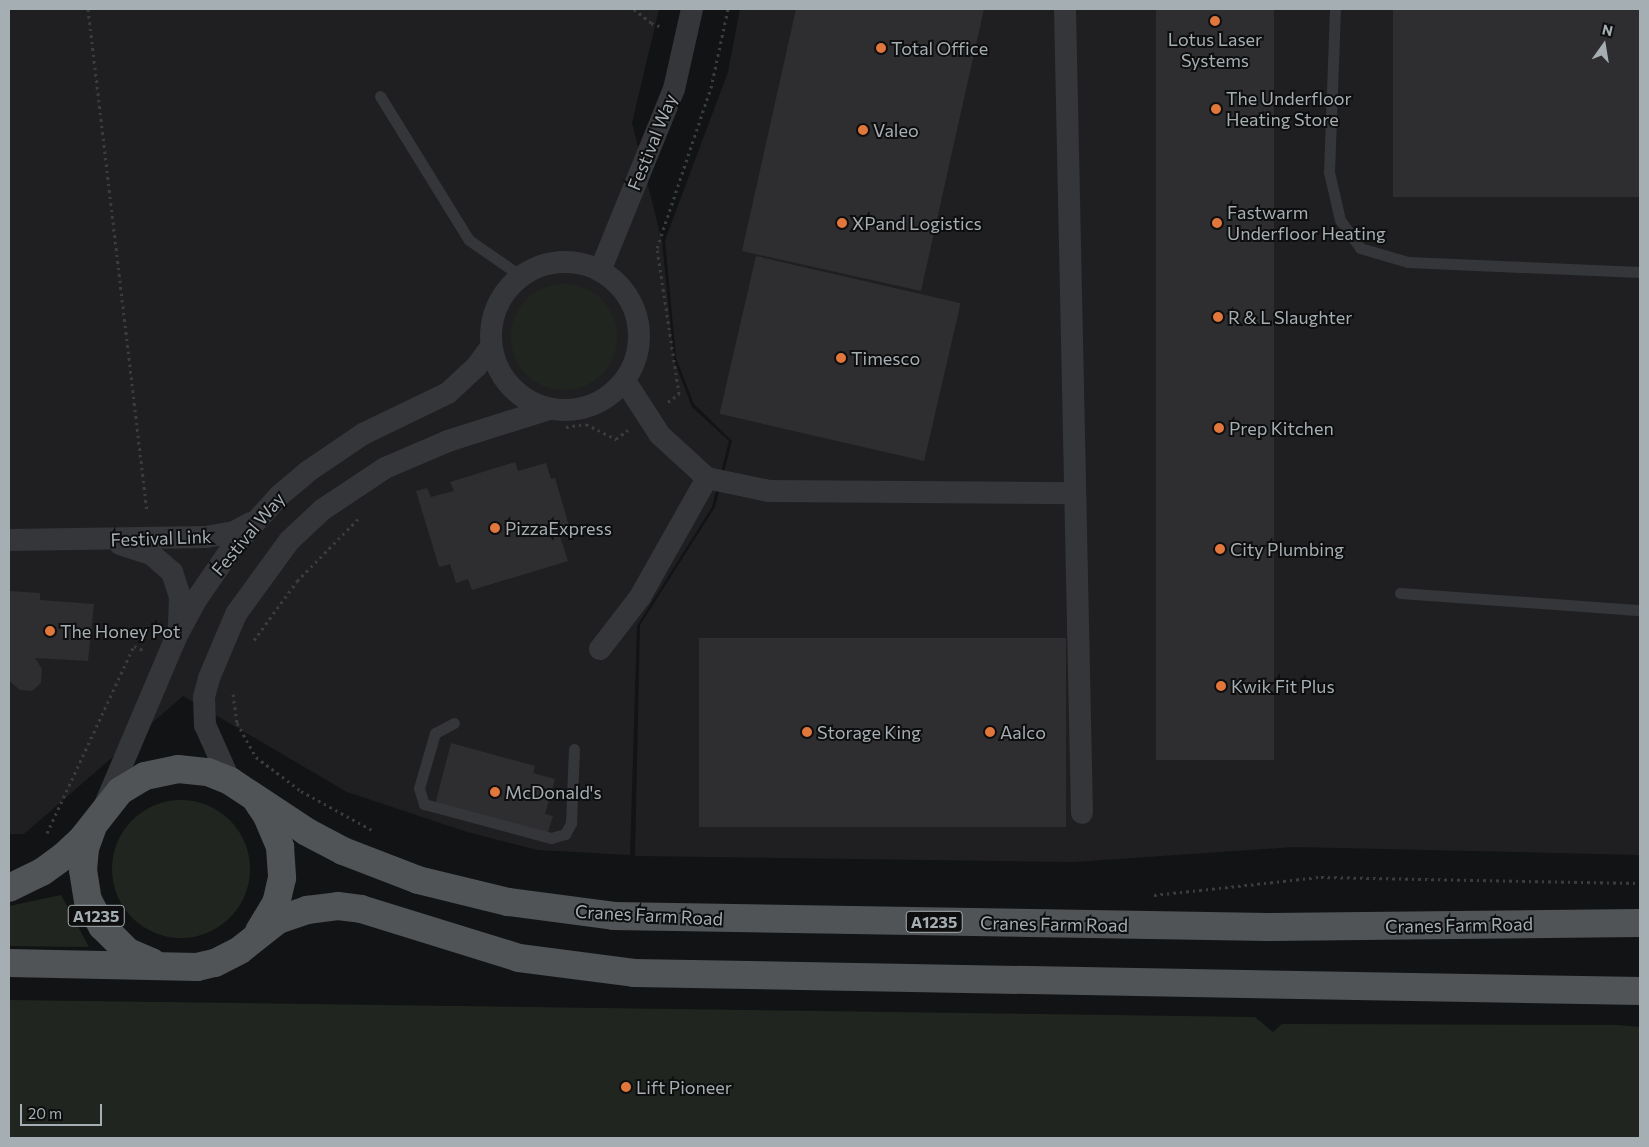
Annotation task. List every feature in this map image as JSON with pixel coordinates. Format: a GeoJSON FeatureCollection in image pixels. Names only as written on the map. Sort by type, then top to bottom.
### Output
{"type":"FeatureCollection","features":[{"type":"Feature","properties":{"kind":"main road","name":"Cranes Farm Road"},"geometry":{"type":"LineString","coordinates":[[9,888],[42,872],[64,856],[120,791],[145,776],[178,769],[208,772],[230,780],[307,832],[343,851],[418,880],[508,902],[614,916],[1268,927],[1640,923]]}},
{"type":"Feature","properties":{"kind":"main road","name":"Cranes Farm Road"},"geometry":{"type":"LineString","coordinates":[[253,796],[267,816],[280,847],[282,878],[276,903],[265,924],[254,938]]}},
{"type":"Feature","properties":{"kind":"main road","name":"Cranes Farm Road"},"geometry":{"type":"LineString","coordinates":[[99,815],[85,848],[83,870],[88,900],[102,926],[128,952],[156,964],[175,968]]}},
{"type":"Feature","properties":{"kind":"main road","name":"Cranes Farm Road"},"geometry":{"type":"LineString","coordinates":[[9,963],[109,963],[175,968],[215,963],[240,950],[278,920],[323,908],[349,906],[519,958],[624,972],[1640,990]]}},
{"type":"Feature","properties":{"kind":"street","name":"Festival Way"},"geometry":{"type":"LineString","coordinates":[[600,271],[674,89],[692,9]]}},
{"type":"Feature","properties":{"kind":"street"},"geometry":{"type":"LineString","coordinates":[[1065,9],[1082,813]]}},
{"type":"Feature","properties":{"kind":"street"},"geometry":{"type":"LineString","coordinates":[[567,262],[600,271],[620,286],[633,306],[640,332],[636,358],[625,381],[605,400],[554,418],[523,398],[504,379],[491,347],[492,322],[501,298],[521,276],[543,266],[567,262]]}},
{"type":"Feature","properties":{"kind":"street","name":"Festival Way"},"geometry":{"type":"LineString","coordinates":[[99,815],[176,637],[214,574],[256,520],[280,495],[335,451],[448,393],[470,373],[491,347]]}},
{"type":"Feature","properties":{"kind":"street"},"geometry":{"type":"LineString","coordinates":[[625,381],[660,435],[707,478],[770,491],[1075,493]]}},
{"type":"Feature","properties":{"kind":"street","name":"Festival Way"},"geometry":{"type":"LineString","coordinates":[[230,780],[205,725],[204,697],[209,678],[236,614],[289,541],[322,510],[385,468],[448,441],[554,418]]}},
{"type":"Feature","properties":{"kind":"street"},"geometry":{"type":"LineString","coordinates":[[600,648],[640,596],[707,478]]}},
{"type":"Feature","properties":{"kind":"street","name":"Festival Link"},"geometry":{"type":"LineString","coordinates":[[9,540],[92,541],[219,536],[256,520]]}},
{"type":"Feature","properties":{"kind":"street","name":"Festival Link"},"geometry":{"type":"LineString","coordinates":[[92,541],[138,548],[167,566],[177,582],[180,596],[176,637]]}},
{"type":"Feature","properties":{"kind":"lane"},"geometry":{"type":"LineString","coordinates":[[1335,9],[1329,172],[1340,220],[1360,248],[1408,262],[1640,272]]}},
{"type":"Feature","properties":{"kind":"lane"},"geometry":{"type":"LineString","coordinates":[[380,96],[469,240],[521,276]]}},
{"type":"Feature","properties":{"kind":"lane"},"geometry":{"type":"LineString","coordinates":[[1400,593],[1640,610]]}},
{"type":"Feature","properties":{"kind":"lane"},"geometry":{"type":"LineString","coordinates":[[454,723],[436,733],[419,788],[424,804],[551,838],[565,834],[571,823],[574,750]]}},
{"type":"Feature","properties":{"kind":"path"},"geometry":{"type":"LineString","coordinates":[[88,9],[148,519]]}},
{"type":"Feature","properties":{"kind":"path"},"geometry":{"type":"LineString","coordinates":[[634,9],[651,23],[686,34]]}},
{"type":"Feature","properties":{"kind":"path"},"geometry":{"type":"LineString","coordinates":[[554,418],[586,424],[616,439],[680,394],[657,248],[711,88],[728,9]]}},
{"type":"Feature","properties":{"kind":"path"},"geometry":{"type":"LineString","coordinates":[[252,643],[297,581],[361,517]]}},
{"type":"Feature","properties":{"kind":"path"},"geometry":{"type":"LineString","coordinates":[[39,840],[46,834],[134,646],[146,652]]}},
{"type":"Feature","properties":{"kind":"path"},"geometry":{"type":"LineString","coordinates":[[232,688],[238,724],[256,757],[301,791],[378,834]]}},
{"type":"Feature","properties":{"kind":"path"},"geometry":{"type":"LineString","coordinates":[[1145,896],[1321,877],[1640,882]]}},
{"type":"Feature","properties":{"kind":"shaded area"},"geometry":{"type":"Polygon","coordinates":[[[9,9],[659,9],[632,123],[662,241],[674,360],[692,407],[729,441],[712,507],[637,626],[630,855],[538,850],[467,832],[347,792],[183,696],[24,834],[9,834],[9,9]]]}},
{"type":"Feature","properties":{"kind":"shaded area"},"geometry":{"type":"Polygon","coordinates":[[[740,9],[1640,9],[1640,855],[1294,847],[1074,862],[635,856],[640,625],[715,507],[732,441],[694,404],[676,358],[665,240],[728,72],[740,9]]]}},
{"type":"Feature","properties":{"kind":"shaded area"},"geometry":{"type":"Polygon","coordinates":[[[564,284],[584,288],[601,300],[613,317],[617,337],[613,357],[601,374],[584,386],[564,390],[544,386],[527,374],[515,357],[511,337],[515,317],[527,300],[544,288],[564,284]]]}},
{"type":"Feature","properties":{"kind":"shaded area"},"geometry":{"type":"Polygon","coordinates":[[[181,800],[207,805],[230,820],[245,843],[250,869],[245,895],[230,918],[207,933],[181,938],[155,933],[132,918],[117,895],[112,869],[117,843],[132,820],[155,805],[181,800]]]}},
{"type":"Feature","properties":{"kind":"shaded area"},"geometry":{"type":"Polygon","coordinates":[[[61,895],[89,947],[9,946],[9,906],[61,895]]]}},
{"type":"Feature","properties":{"kind":"shaded area","name":"Lift Pioneer"},"geometry":{"type":"Polygon","coordinates":[[[9,1000],[1255,1017],[1273,1032],[1282,1024],[1617,1025],[1640,1027],[1640,1138],[9,1138],[9,1000]]]}},
{"type":"Feature","properties":{"kind":"building"},"geometry":{"type":"Polygon","coordinates":[[[796,9],[984,9],[921,291],[742,251],[796,9]]]}},
{"type":"Feature","properties":{"kind":"building"},"geometry":{"type":"Polygon","coordinates":[[[1156,9],[1274,9],[1274,760],[1156,760],[1156,9]]]}},
{"type":"Feature","properties":{"kind":"building"},"geometry":{"type":"Polygon","coordinates":[[[1393,9],[1640,9],[1640,197],[1393,197],[1393,9]]]}},
{"type":"Feature","properties":{"kind":"building","name":"Timesco"},"geometry":{"type":"Polygon","coordinates":[[[756,256],[961,303],[924,461],[720,414],[756,256]]]}},
{"type":"Feature","properties":{"kind":"building","name":"PizzaExpress"},"geometry":{"type":"Polygon","coordinates":[[[515,462],[518,471],[546,463],[551,479],[555,478],[569,526],[558,530],[568,561],[472,590],[468,579],[456,583],[450,564],[439,567],[416,491],[427,488],[431,497],[454,491],[450,482],[515,462]]]}},
{"type":"Feature","properties":{"kind":"building","name":"The Honey Pot"},"geometry":{"type":"Polygon","coordinates":[[[9,591],[40,593],[40,600],[94,604],[88,661],[35,658],[42,669],[41,683],[32,691],[20,690],[9,681],[9,591]]]}},
{"type":"Feature","properties":{"kind":"building"},"geometry":{"type":"Polygon","coordinates":[[[699,638],[1066,638],[1066,827],[699,827],[699,638]]]}},
{"type":"Feature","properties":{"kind":"building","name":"McDonald's"},"geometry":{"type":"Polygon","coordinates":[[[451,743],[535,766],[533,773],[555,779],[545,814],[553,816],[547,835],[435,805],[451,743]]]}},
{"type":"Feature","properties":{"kind":"place","name":"Lotus Laser Systems"},"geometry":{"type":"Point","coordinates":[1215,21]}},
{"type":"Feature","properties":{"kind":"place","name":"Total Office"},"geometry":{"type":"Point","coordinates":[881,48]}},
{"type":"Feature","properties":{"kind":"place","name":"The Underfloor Heating Store"},"geometry":{"type":"Point","coordinates":[1216,109]}},
{"type":"Feature","properties":{"kind":"place","name":"Valeo"},"geometry":{"type":"Point","coordinates":[863,130]}},
{"type":"Feature","properties":{"kind":"place","name":"XPand Logistics"},"geometry":{"type":"Point","coordinates":[842,223]}},
{"type":"Feature","properties":{"kind":"place","name":"Fastwarm Underfloor Heating"},"geometry":{"type":"Point","coordinates":[1217,223]}},
{"type":"Feature","properties":{"kind":"place","name":"R & L Slaughter"},"geometry":{"type":"Point","coordinates":[1218,317]}},
{"type":"Feature","properties":{"kind":"place","name":"Timesco"},"geometry":{"type":"Point","coordinates":[841,358]}},
{"type":"Feature","properties":{"kind":"place","name":"Prep Kitchen"},"geometry":{"type":"Point","coordinates":[1219,428]}},
{"type":"Feature","properties":{"kind":"place","name":"PizzaExpress"},"geometry":{"type":"Point","coordinates":[495,528]}},
{"type":"Feature","properties":{"kind":"place","name":"City Plumbing"},"geometry":{"type":"Point","coordinates":[1220,549]}},
{"type":"Feature","properties":{"kind":"place","name":"The Honey Pot"},"geometry":{"type":"Point","coordinates":[50,631]}},
{"type":"Feature","properties":{"kind":"place","name":"Kwik Fit Plus"},"geometry":{"type":"Point","coordinates":[1221,686]}},
{"type":"Feature","properties":{"kind":"place","name":"Storage King"},"geometry":{"type":"Point","coordinates":[807,732]}},
{"type":"Feature","properties":{"kind":"place","name":"Aalco"},"geometry":{"type":"Point","coordinates":[990,732]}},
{"type":"Feature","properties":{"kind":"place","name":"McDonald's"},"geometry":{"type":"Point","coordinates":[495,792]}},
{"type":"Feature","properties":{"kind":"place","name":"Lift Pioneer"},"geometry":{"type":"Point","coordinates":[626,1087]}}]}
